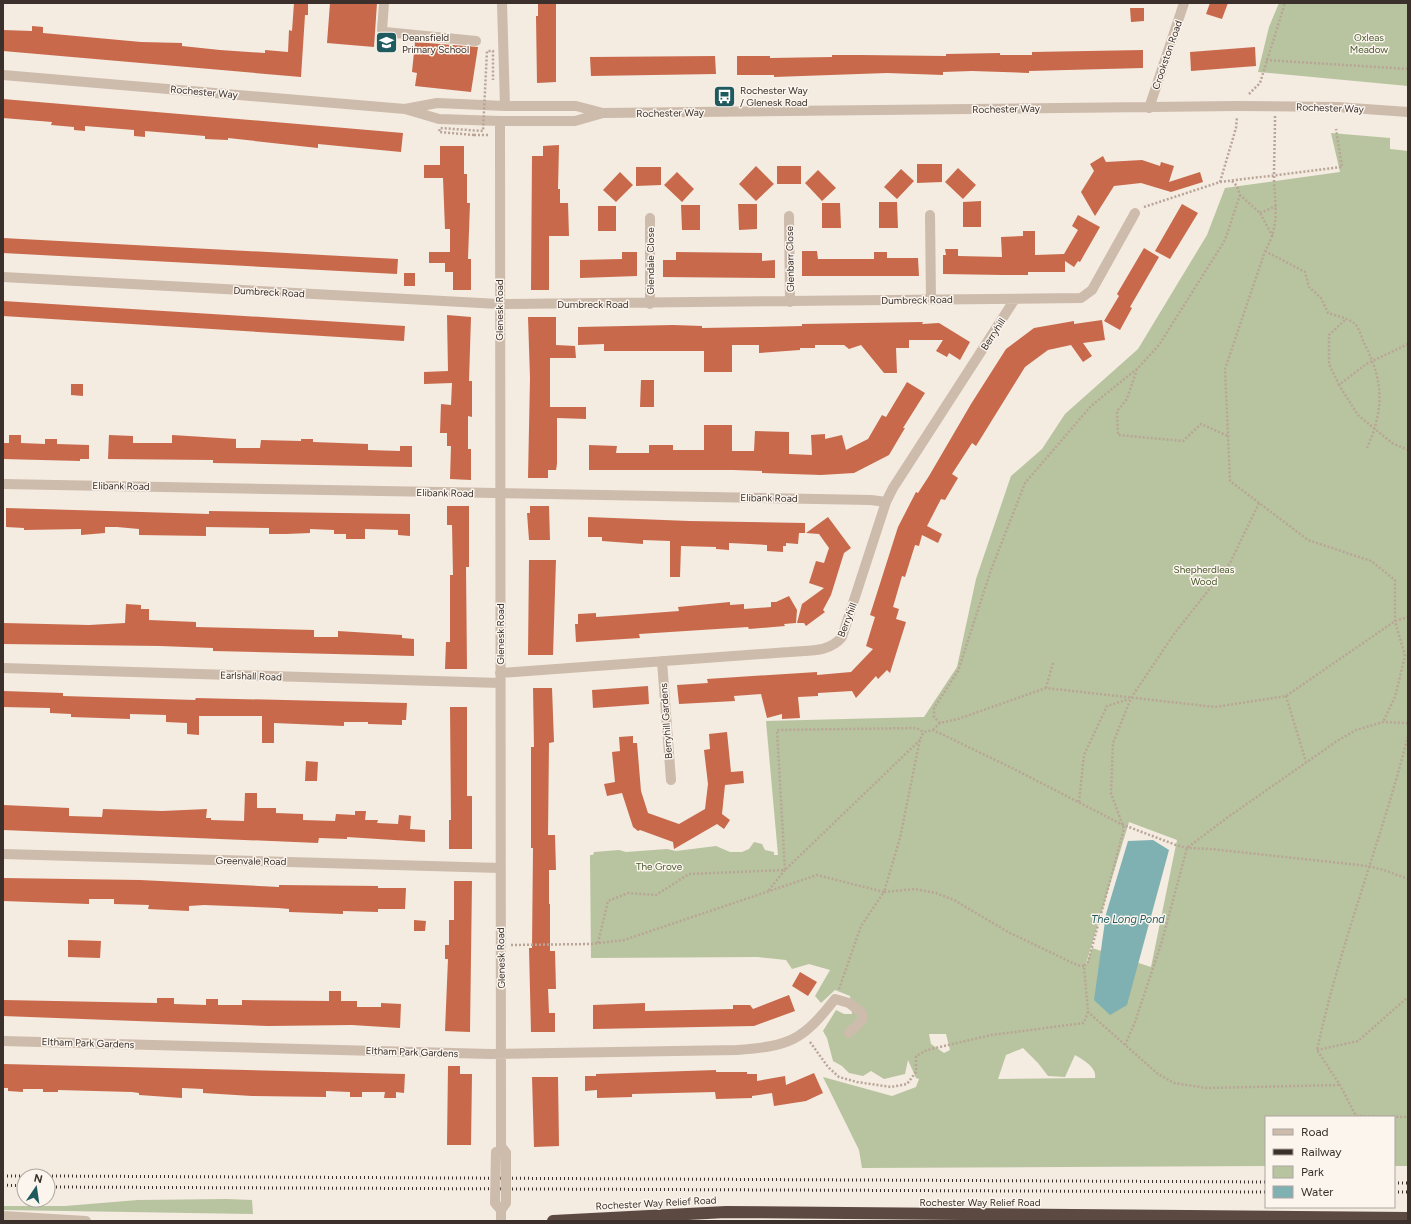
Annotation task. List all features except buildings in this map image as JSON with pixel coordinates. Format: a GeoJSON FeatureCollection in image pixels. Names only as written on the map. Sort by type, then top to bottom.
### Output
{"type":"FeatureCollection","features":[{"type":"Feature","properties":{"kind":"highway","name":"Rochester Way Relief Road"},"geometry":{"type":"LineString","coordinates":[[553,1221],[726,1212],[1408,1218]]}},
{"type":"Feature","properties":{"kind":"street"},"geometry":{"type":"LineString","coordinates":[[384,3],[381,26],[382,30],[385,32],[476,41]]}},
{"type":"Feature","properties":{"kind":"street"},"geometry":{"type":"LineString","coordinates":[[502,3],[505,106]]}},
{"type":"Feature","properties":{"kind":"street","name":"Crookston Road"},"geometry":{"type":"LineString","coordinates":[[1149,108],[1184,3]]}},
{"type":"Feature","properties":{"kind":"street","name":"Rochester Way"},"geometry":{"type":"LineString","coordinates":[[3,75],[405,110],[438,118],[500,121],[575,121],[603,113]]}},
{"type":"Feature","properties":{"kind":"street","name":"Rochester Way"},"geometry":{"type":"LineString","coordinates":[[405,110],[437,103],[505,106],[576,106],[603,113],[1337,106],[1408,112]]}},
{"type":"Feature","properties":{"kind":"street","name":"Glenesk Road"},"geometry":{"type":"LineString","coordinates":[[500,121],[501,1150],[506,1203],[500,1210],[501,1221]]}},
{"type":"Feature","properties":{"kind":"street","name":"Dumbreck Road"},"geometry":{"type":"LineString","coordinates":[[3,277],[499,304],[650,304],[1081,298],[1092,290],[1135,213]]}},
{"type":"Feature","properties":{"kind":"street"},"geometry":{"type":"LineString","coordinates":[[930,215],[931,300]]}},
{"type":"Feature","properties":{"kind":"street","name":"Glenbarr Close"},"geometry":{"type":"LineString","coordinates":[[789,216],[790,302]]}},
{"type":"Feature","properties":{"kind":"street","name":"Glendale Close"},"geometry":{"type":"LineString","coordinates":[[650,218],[650,304]]}},
{"type":"Feature","properties":{"kind":"street","name":"Berryhill"},"geometry":{"type":"LineString","coordinates":[[500,678],[662,661],[827,649],[836,645],[842,637],[886,502],[893,488],[1015,299]]}},
{"type":"Feature","properties":{"kind":"street","name":"Elibank Road"},"geometry":{"type":"LineString","coordinates":[[3,484],[871,500],[886,502]]}},
{"type":"Feature","properties":{"kind":"street","name":"Berryhill Gardens"},"geometry":{"type":"LineString","coordinates":[[662,661],[671,780]]}},
{"type":"Feature","properties":{"kind":"street","name":"Earlshall Road"},"geometry":{"type":"LineString","coordinates":[[3,668],[500,678]]}},
{"type":"Feature","properties":{"kind":"street","name":"Greenvale Road"},"geometry":{"type":"LineString","coordinates":[[3,854],[500,868]]}},
{"type":"Feature","properties":{"kind":"street"},"geometry":{"type":"LineString","coordinates":[[835,999],[850,1003],[862,1013],[862,1020],[849,1033]]}},
{"type":"Feature","properties":{"kind":"street","name":"Eltham Park Gardens"},"geometry":{"type":"LineString","coordinates":[[3,1041],[501,1054],[737,1050],[772,1047],[788,1042],[803,1034],[813,1023],[818,1021],[835,999]]}},
{"type":"Feature","properties":{"kind":"street"},"geometry":{"type":"LineString","coordinates":[[3,1216],[86,1221]]}},
{"type":"Feature","properties":{"kind":"path"},"geometry":{"type":"LineString","coordinates":[[1260,84],[1266,60],[1285,3]]}},
{"type":"Feature","properties":{"kind":"path"},"geometry":{"type":"LineString","coordinates":[[493,80],[493,51],[487,51],[483,131],[440,128],[439,132],[499,136]]}},
{"type":"Feature","properties":{"kind":"path"},"geometry":{"type":"LineString","coordinates":[[1266,60],[1408,69]]}},
{"type":"Feature","properties":{"kind":"path"},"geometry":{"type":"LineString","coordinates":[[1275,107],[1274,174],[1277,206],[1273,238],[1265,251],[1225,369],[1230,481],[1308,540],[1371,561],[1395,580],[1395,621],[1405,656],[1395,697],[1383,722]]}},
{"type":"Feature","properties":{"kind":"path"},"geometry":{"type":"LineString","coordinates":[[1220,182],[1236,128]]}},
{"type":"Feature","properties":{"kind":"path"},"geometry":{"type":"LineString","coordinates":[[1135,213],[1147,205],[1220,182],[1342,166],[1336,129]]}},
{"type":"Feature","properties":{"kind":"path"},"geometry":{"type":"LineString","coordinates":[[1232,180],[1240,195],[1260,213],[1273,238]]}},
{"type":"Feature","properties":{"kind":"path"},"geometry":{"type":"LineString","coordinates":[[940,723],[934,717],[934,708],[958,671],[991,570],[1025,483],[1091,406],[1138,368],[1159,345],[1226,240],[1240,195]]}},
{"type":"Feature","properties":{"kind":"path"},"geometry":{"type":"LineString","coordinates":[[1260,213],[1277,206]]}},
{"type":"Feature","properties":{"kind":"path"},"geometry":{"type":"LineString","coordinates":[[1265,251],[1305,272],[1309,287],[1321,298],[1328,313],[1346,319],[1355,325],[1374,361],[1379,380],[1380,404],[1375,429],[1367,448]]}},
{"type":"Feature","properties":{"kind":"path"},"geometry":{"type":"LineString","coordinates":[[1346,319],[1329,335],[1329,364],[1339,385],[1358,415],[1392,443],[1408,450]]}},
{"type":"Feature","properties":{"kind":"path"},"geometry":{"type":"LineString","coordinates":[[1339,385],[1366,364],[1408,344]]}},
{"type":"Feature","properties":{"kind":"path"},"geometry":{"type":"LineString","coordinates":[[1138,368],[1127,398],[1117,411],[1118,434],[1184,440],[1201,424],[1228,436]]}},
{"type":"Feature","properties":{"kind":"path"},"geometry":{"type":"LineString","coordinates":[[500,945],[598,943],[624,940],[817,875],[884,892],[915,889],[954,900],[1008,932],[1076,966],[1084,966],[1088,962],[1124,829],[1111,793],[1113,743],[1131,698],[1174,634],[1230,563],[1260,503]]}},
{"type":"Feature","properties":{"kind":"path"},"geometry":{"type":"LineString","coordinates":[[785,870],[777,730],[916,728],[924,732],[933,730],[940,723],[958,720],[1046,688],[1215,707],[1286,696],[1395,621],[1408,617]]}},
{"type":"Feature","properties":{"kind":"path"},"geometry":{"type":"LineString","coordinates":[[1046,688],[1053,662]]}},
{"type":"Feature","properties":{"kind":"path"},"geometry":{"type":"LineString","coordinates":[[1286,696],[1306,762]]}},
{"type":"Feature","properties":{"kind":"path"},"geometry":{"type":"LineString","coordinates":[[1080,802],[1084,755],[1107,706],[1131,698]]}},
{"type":"Feature","properties":{"kind":"path"},"geometry":{"type":"LineString","coordinates":[[1125,1045],[1135,1022],[1162,941],[1187,848],[1336,741],[1356,730],[1383,722],[1408,723]]}},
{"type":"Feature","properties":{"kind":"path"},"geometry":{"type":"LineString","coordinates":[[933,730],[1080,802],[1121,824],[1187,848],[1211,849],[1368,866],[1408,879]]}},
{"type":"Feature","properties":{"kind":"path"},"geometry":{"type":"LineString","coordinates":[[835,999],[861,926],[884,892],[900,838],[920,740],[924,732]]}},
{"type":"Feature","properties":{"kind":"path"},"geometry":{"type":"LineString","coordinates":[[1356,1116],[1340,1085],[1317,1050],[1324,1018],[1368,866],[1398,777],[1408,736]]}},
{"type":"Feature","properties":{"kind":"path"},"geometry":{"type":"LineString","coordinates":[[768,891],[785,870],[920,740]]}},
{"type":"Feature","properties":{"kind":"path"},"geometry":{"type":"LineString","coordinates":[[598,943],[608,901],[628,893],[656,895],[689,874],[785,870]]}},
{"type":"Feature","properties":{"kind":"path"},"geometry":{"type":"LineString","coordinates":[[803,1034],[828,1067],[839,1077],[863,1084],[891,1087],[907,1084],[916,1072],[916,1056],[927,1050],[991,1035],[1084,1023],[1088,1012],[1084,966]]}},
{"type":"Feature","properties":{"kind":"path"},"geometry":{"type":"LineString","coordinates":[[1317,1050],[1358,1041],[1408,997]]}},
{"type":"Feature","properties":{"kind":"path"},"geometry":{"type":"LineString","coordinates":[[1088,1012],[1158,1074],[1174,1083],[1207,1088],[1340,1085]]}},
{"type":"Feature","properties":{"kind":"path"},"geometry":{"type":"LineString","coordinates":[[1395,1117],[1408,1117]]}},
{"type":"Feature","properties":{"kind":"green space","name":"Oxleas Meadow"},"geometry":{"type":"Polygon","coordinates":[[[1279,3],[1408,3],[1408,86],[1258,72],[1269,27],[1279,3]]]}},
{"type":"Feature","properties":{"kind":"green space"},"geometry":{"type":"Polygon","coordinates":[[[1331,133],[1390,138],[1390,149],[1408,151],[1408,1166],[1395,1166],[1395,1116],[1265,1116],[1265,1166],[862,1168],[859,1150],[823,1077],[892,1096],[916,1087],[919,1079],[916,1078],[908,1060],[905,1074],[884,1079],[871,1071],[863,1076],[849,1073],[842,1066],[833,1061],[827,1038],[823,1031],[836,1010],[844,1014],[852,1014],[850,996],[835,990],[821,1003],[815,996],[830,970],[809,964],[792,969],[786,960],[758,957],[591,958],[590,855],[593,855],[594,852],[619,850],[626,852],[667,849],[676,851],[716,846],[730,852],[742,852],[749,849],[754,842],[762,844],[765,850],[774,852],[774,855],[778,855],[766,721],[924,717],[957,667],[976,579],[1011,476],[1042,449],[1065,414],[1138,349],[1207,235],[1225,188],[1340,172],[1331,133]],[[1129,822],[1084,970],[1092,948],[1151,967],[1177,840],[1129,822]],[[929,1034],[931,1044],[944,1053],[950,1050],[946,1034],[929,1034]],[[1023,1048],[1006,1055],[998,1079],[1095,1078],[1092,1067],[1075,1055],[1065,1077],[1048,1076],[1023,1048]]]}},
{"type":"Feature","properties":{"kind":"green space"},"geometry":{"type":"Polygon","coordinates":[[[138,1200],[252,1200],[253,1214],[3,1210],[3,1206],[16,1206],[16,1208],[56,1208],[56,1206],[138,1200]]]}},
{"type":"Feature","properties":{"kind":"water","name":"The Long Pond"},"geometry":{"type":"Polygon","coordinates":[[[1153,840],[1169,850],[1127,1005],[1110,1015],[1094,1000],[1106,914],[1128,841],[1153,840]]]}},
{"type":"Feature","properties":{"kind":"railway"},"geometry":{"type":"LineString","coordinates":[[3,1176],[16,1176]]}},
{"type":"Feature","properties":{"kind":"railway"},"geometry":{"type":"LineString","coordinates":[[56,1176],[1265,1182]]}},
{"type":"Feature","properties":{"kind":"railway"},"geometry":{"type":"LineString","coordinates":[[1395,1183],[1408,1183]]}},
{"type":"Feature","properties":{"kind":"railway"},"geometry":{"type":"LineString","coordinates":[[3,1185],[16,1186]]}},
{"type":"Feature","properties":{"kind":"railway"},"geometry":{"type":"LineString","coordinates":[[56,1187],[1265,1192]]}},
{"type":"Feature","properties":{"kind":"railway"},"geometry":{"type":"LineString","coordinates":[[1395,1192],[1408,1192]]}},
{"type":"Feature","properties":{"kind":"place","name":"Deansfield Primary School"},"geometry":{"type":"Point","coordinates":[387,43]}},
{"type":"Feature","properties":{"kind":"place","name":"Rochester Way / Glenesk Road"},"geometry":{"type":"Point","coordinates":[725,96]}},
{"type":"Feature","properties":{"kind":"park label","name":"Shepherdleas Wood"},"geometry":{"type":"Point","coordinates":[1204,574]}},
{"type":"Feature","properties":{"kind":"park label","name":"The Grove"},"geometry":{"type":"Point","coordinates":[659,866]}}]}
